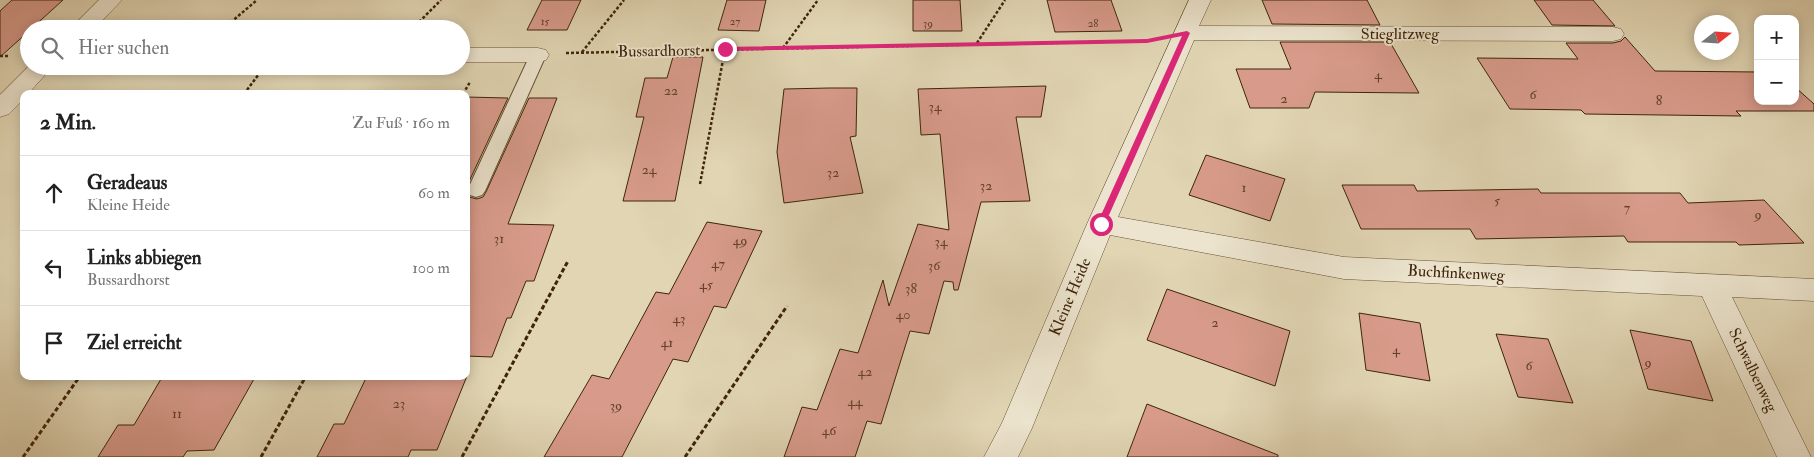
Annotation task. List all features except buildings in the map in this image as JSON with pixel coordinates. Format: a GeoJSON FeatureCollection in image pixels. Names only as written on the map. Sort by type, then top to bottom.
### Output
{"type":"FeatureCollection","features":[{"type":"Feature","properties":{"kind":"street"},"geometry":{"type":"LineString","coordinates":[[90,20],[111,0]]}},
{"type":"Feature","properties":{"kind":"street","name":"Kleine Heide"},"geometry":{"type":"LineString","coordinates":[[1001,457],[1016,428],[1101,224],[1200,0]]}},
{"type":"Feature","properties":{"kind":"street","name":"Stieglitzweg"},"geometry":{"type":"LineString","coordinates":[[1187,33],[1613,34]]}},
{"type":"Feature","properties":{"kind":"street"},"geometry":{"type":"LineString","coordinates":[[470,56],[538,55]]}},
{"type":"Feature","properties":{"kind":"street"},"geometry":{"type":"LineString","coordinates":[[0,109],[33,75]]}},
{"type":"Feature","properties":{"kind":"street","name":"Buchfinkenweg"},"geometry":{"type":"LineString","coordinates":[[1101,224],[1344,268],[1814,290]]}},
{"type":"Feature","properties":{"kind":"street","name":"Schwalbenweg"},"geometry":{"type":"LineString","coordinates":[[1711,284],[1794,457]]}},
{"type":"Feature","properties":{"kind":"lane"},"geometry":{"type":"LineString","coordinates":[[476,191],[538,55]]}},
{"type":"Feature","properties":{"kind":"path"},"geometry":{"type":"LineString","coordinates":[[234,20],[257,0]]}},
{"type":"Feature","properties":{"kind":"path"},"geometry":{"type":"LineString","coordinates":[[421,20],[441,0]]}},
{"type":"Feature","properties":{"kind":"path"},"geometry":{"type":"LineString","coordinates":[[582,52],[624,0]]}},
{"type":"Feature","properties":{"kind":"path"},"geometry":{"type":"LineString","coordinates":[[783,48],[818,0]]}},
{"type":"Feature","properties":{"kind":"path"},"geometry":{"type":"LineString","coordinates":[[976,44],[1005,0]]}},
{"type":"Feature","properties":{"kind":"path","name":"Bussardhorst"},"geometry":{"type":"LineString","coordinates":[[538,55],[582,52],[1147,41],[1187,33]]}},
{"type":"Feature","properties":{"kind":"path"},"geometry":{"type":"LineString","coordinates":[[700,184],[725,49]]}},
{"type":"Feature","properties":{"kind":"path"},"geometry":{"type":"LineString","coordinates":[[247,90],[258,75]]}},
{"type":"Feature","properties":{"kind":"path"},"geometry":{"type":"LineString","coordinates":[[462,457],[568,261]]}},
{"type":"Feature","properties":{"kind":"path"},"geometry":{"type":"LineString","coordinates":[[685,457],[787,306]]}},
{"type":"Feature","properties":{"kind":"path"},"geometry":{"type":"LineString","coordinates":[[23,457],[77,380]]}},
{"type":"Feature","properties":{"kind":"path"},"geometry":{"type":"LineString","coordinates":[[262,457],[304,380]]}},
{"type":"Feature","properties":{"kind":"route"},"geometry":{"type":"LineString","coordinates":[[725,49],[1147,41],[1187,33],[1101,224]]}}]}
